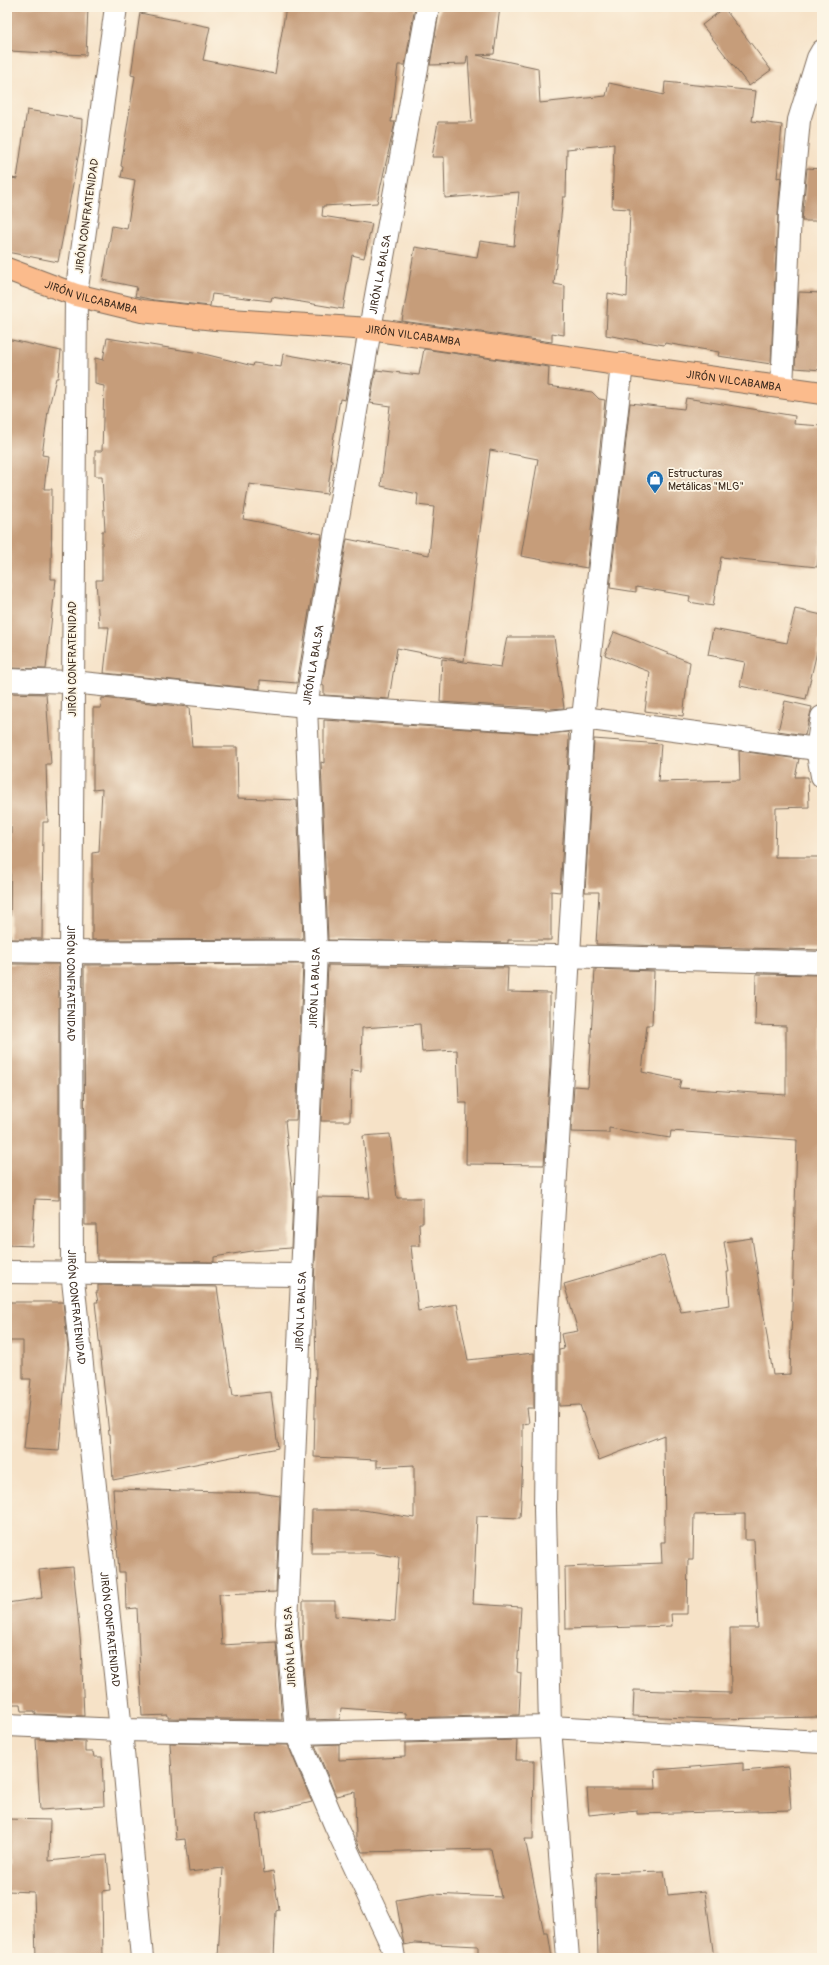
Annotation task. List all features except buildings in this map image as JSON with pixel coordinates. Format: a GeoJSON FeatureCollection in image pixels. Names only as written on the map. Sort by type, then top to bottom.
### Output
{"type":"FeatureCollection","features":[{"type":"Feature","properties":{"kind":"main road","name":"JIRÓN VILCABAMBA"},"geometry":{"type":"LineString","coordinates":[[7,269],[76,295],[149,312],[215,319],[370,329],[822,393]]}},
{"type":"Feature","properties":{"kind":"street","name":"JIRÓN CONFRATENIDAD"},"geometry":{"type":"LineString","coordinates":[[116,7],[76,295],[72,682],[72,1271],[121,1730],[142,1958]]}},
{"type":"Feature","properties":{"kind":"street","name":"JIRÓN LA BALSA"},"geometry":{"type":"LineString","coordinates":[[394,1958],[392,1946],[336,1827],[296,1733],[286,1623],[316,952],[306,706],[370,329],[428,7]]}},
{"type":"Feature","properties":{"kind":"street"},"geometry":{"type":"LineString","coordinates":[[782,387],[790,214],[799,120],[818,58],[822,51]]}},
{"type":"Feature","properties":{"kind":"street"},"geometry":{"type":"LineString","coordinates":[[568,1958],[550,1728],[545,1510],[547,1327],[583,718],[622,364]]}},
{"type":"Feature","properties":{"kind":"street"},"geometry":{"type":"LineString","coordinates":[[7,680],[72,682],[306,706],[550,722],[583,718],[817,749]]}},
{"type":"Feature","properties":{"kind":"street"},"geometry":{"type":"LineString","coordinates":[[822,717],[817,749],[822,776]]}},
{"type":"Feature","properties":{"kind":"street"},"geometry":{"type":"LineString","coordinates":[[7,951],[71,953],[316,952],[570,955],[822,963]]}},
{"type":"Feature","properties":{"kind":"street"},"geometry":{"type":"LineString","coordinates":[[7,1272],[72,1271],[302,1275]]}},
{"type":"Feature","properties":{"kind":"street"},"geometry":{"type":"LineString","coordinates":[[7,1725],[121,1730],[296,1733],[550,1728],[822,1742]]}},
{"type":"Feature","properties":{"kind":"place","name":"Estructuras Metálicas \"MLG\""},"geometry":{"type":"Point","coordinates":[655,494]}}]}
